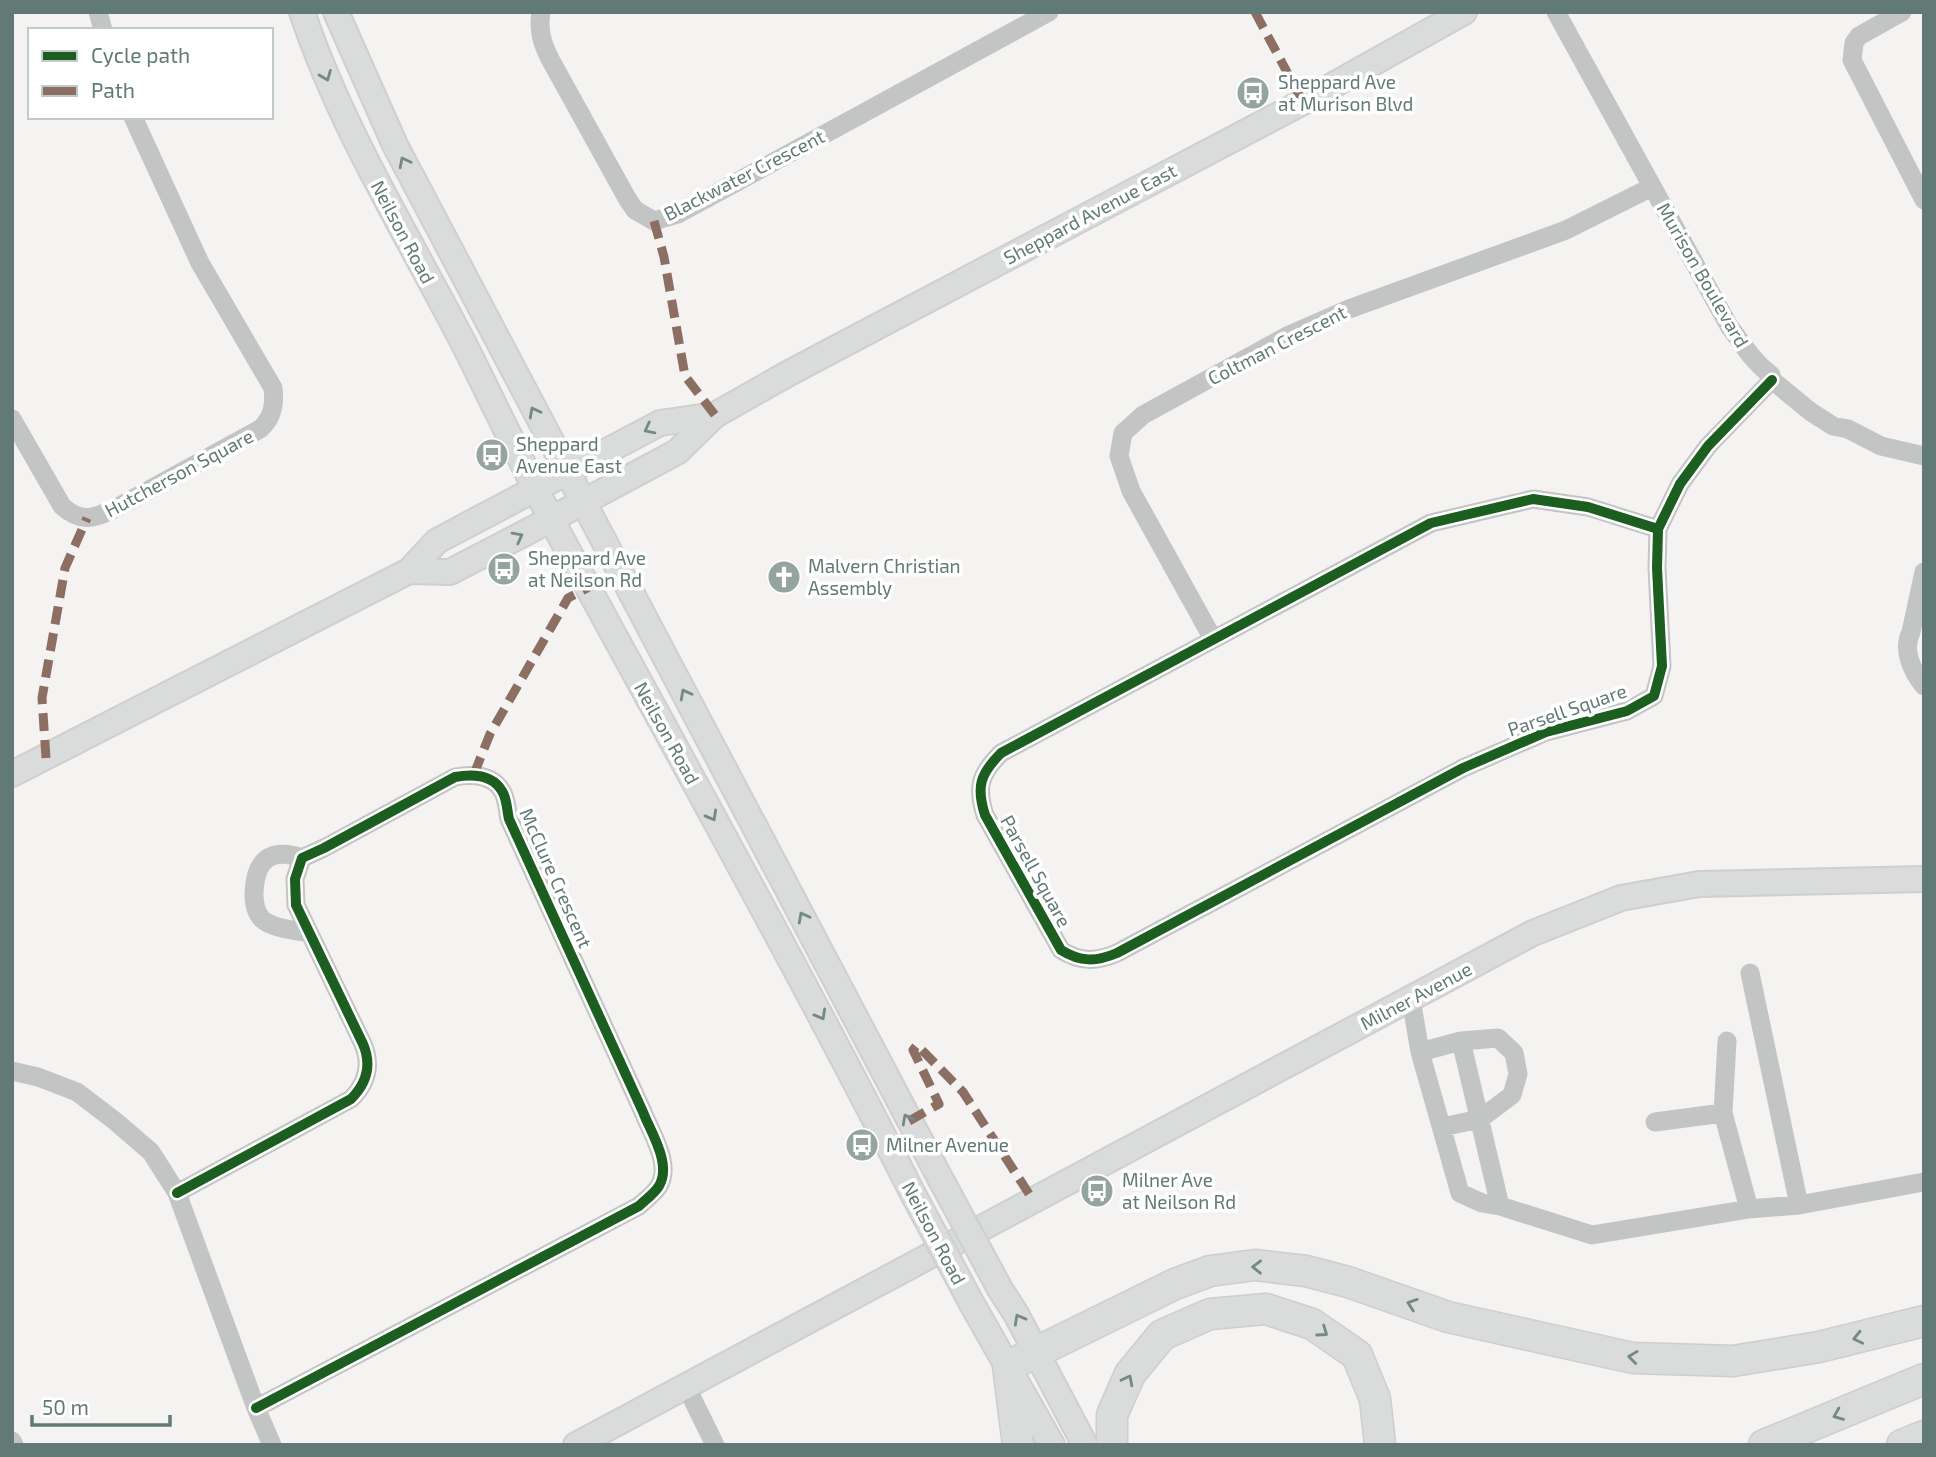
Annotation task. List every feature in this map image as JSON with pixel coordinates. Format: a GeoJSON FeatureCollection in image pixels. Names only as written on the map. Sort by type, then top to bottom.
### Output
{"type":"FeatureCollection","features":[{"type":"Feature","properties":{"kind":"highway"},"geometry":{"type":"LineString","coordinates":[[1018,1445],[1008,1366],[1175,1284],[1210,1271],[1255,1265],[1306,1271],[1348,1282],[1448,1317],[1633,1359],[1732,1362],[1819,1347],[1924,1321]]}},
{"type":"Feature","properties":{"kind":"highway"},"geometry":{"type":"LineString","coordinates":[[1112,1445],[1112,1415],[1130,1374],[1162,1335],[1210,1314],[1266,1309],[1312,1324],[1357,1356],[1376,1399],[1380,1445]]}},
{"type":"Feature","properties":{"kind":"highway"},"geometry":{"type":"LineString","coordinates":[[1764,1445],[1924,1379]]}},
{"type":"Feature","properties":{"kind":"highway"},"geometry":{"type":"LineString","coordinates":[[1902,1445],[1924,1436]]}},
{"type":"Feature","properties":{"kind":"main road","name":"Neilson Road"},"geometry":{"type":"LineString","coordinates":[[302,12],[338,105],[389,208],[464,345],[535,488],[836,1043],[972,1304],[1052,1445]]}},
{"type":"Feature","properties":{"kind":"main road","name":"Neilson Road"},"geometry":{"type":"LineString","coordinates":[[336,12],[395,145],[940,1178],[1037,1352],[1085,1445]]}},
{"type":"Feature","properties":{"kind":"main road","name":"Sheppard Avenue East"},"geometry":{"type":"LineString","coordinates":[[410,570],[450,572],[677,452],[715,415],[791,372],[1303,102],[1464,12]]}},
{"type":"Feature","properties":{"kind":"main road","name":"Sheppard Avenue East"},"geometry":{"type":"LineString","coordinates":[[12,774],[410,570],[437,541],[660,423],[715,415]]}},
{"type":"Feature","properties":{"kind":"main road"},"geometry":{"type":"LineString","coordinates":[[679,756],[709,740]]}},
{"type":"Feature","properties":{"kind":"main road","name":"Milner Avenue"},"geometry":{"type":"LineString","coordinates":[[576,1445],[1533,933],[1621,898],[1699,884],[1924,879]]}},
{"type":"Feature","properties":{"kind":"street","name":"Blackwater Crescent"},"geometry":{"type":"LineString","coordinates":[[541,12],[542,44],[550,59],[628,200],[635,210],[654,221],[678,214],[1049,12]]}},
{"type":"Feature","properties":{"kind":"street","name":"Murison Boulevard"},"geometry":{"type":"LineString","coordinates":[[1556,12],[1729,326],[1761,368],[1771,374],[1772,380],[1811,412],[1833,426],[1848,429],[1881,446],[1924,456]]}},
{"type":"Feature","properties":{"kind":"street"},"geometry":{"type":"LineString","coordinates":[[1902,12],[1859,36],[1853,49],[1852,60],[1924,200]]}},
{"type":"Feature","properties":{"kind":"street","name":"Hutcherson Square"},"geometry":{"type":"LineString","coordinates":[[12,419],[62,506],[72,515],[87,518],[116,508],[260,429],[271,414],[275,402],[273,388],[200,263],[135,119]]}},
{"type":"Feature","properties":{"kind":"street","name":"Coltman Crescent"},"geometry":{"type":"LineString","coordinates":[[1213,639],[1130,491],[1119,456],[1123,433],[1143,415],[1287,336],[1349,309],[1566,230],[1652,187]]}},
{"type":"Feature","properties":{"kind":"street","name":"Parsell Square"},"geometry":{"type":"LineString","coordinates":[[1658,529],[1588,507],[1533,499],[1431,523],[1001,753],[991,763],[982,779],[979,796],[985,815],[1061,950],[1074,958],[1095,960],[1117,953],[1463,768],[1546,732],[1626,711],[1654,696],[1662,666],[1657,568],[1658,529],[1680,484],[1707,446],[1772,380]]}},
{"type":"Feature","properties":{"kind":"street"},"geometry":{"type":"LineString","coordinates":[[1924,572],[1907,641],[1911,665],[1924,686]]}},
{"type":"Feature","properties":{"kind":"street","name":"McClure Crescent"},"geometry":{"type":"LineString","coordinates":[[256,1408],[639,1206],[658,1188],[663,1170],[661,1157],[643,1112],[509,819],[503,791],[492,782],[474,774],[455,777],[302,858],[287,853],[265,859],[257,870],[254,906],[262,919],[277,926],[309,933]]}},
{"type":"Feature","properties":{"kind":"street"},"geometry":{"type":"LineString","coordinates":[[177,1193],[351,1100],[366,1077],[369,1057],[296,905],[295,879],[302,858]]}},
{"type":"Feature","properties":{"kind":"street"},"geometry":{"type":"LineString","coordinates":[[1750,973],[1799,1205]]}},
{"type":"Feature","properties":{"kind":"street"},"geometry":{"type":"LineString","coordinates":[[1411,999],[1420,1052],[1460,1193],[1482,1203],[1500,1206],[1592,1235],[1749,1209],[1799,1205],[1924,1182]]}},
{"type":"Feature","properties":{"kind":"street"},"geometry":{"type":"LineString","coordinates":[[1420,1052],[1461,1041],[1499,1038],[1514,1054],[1518,1074],[1512,1095],[1480,1119],[1442,1127]]}},
{"type":"Feature","properties":{"kind":"street"},"geometry":{"type":"LineString","coordinates":[[1461,1041],[1500,1206]]}},
{"type":"Feature","properties":{"kind":"street"},"geometry":{"type":"LineString","coordinates":[[1727,1041],[1723,1113],[1749,1209]]}},
{"type":"Feature","properties":{"kind":"street"},"geometry":{"type":"LineString","coordinates":[[12,1071],[38,1077],[77,1092],[151,1152],[177,1193],[272,1445]]}},
{"type":"Feature","properties":{"kind":"street"},"geometry":{"type":"LineString","coordinates":[[1655,1122],[1723,1113]]}},
{"type":"Feature","properties":{"kind":"street"},"geometry":{"type":"LineString","coordinates":[[686,1386],[715,1445]]}},
{"type":"Feature","properties":{"kind":"marked path"},"geometry":{"type":"LineString","coordinates":[[1255,12],[1303,102]]}},
{"type":"Feature","properties":{"kind":"marked path"},"geometry":{"type":"LineString","coordinates":[[654,221],[664,257],[685,376],[715,415]]}},
{"type":"Feature","properties":{"kind":"marked path"},"geometry":{"type":"LineString","coordinates":[[46,758],[42,698],[65,568],[87,518]]}},
{"type":"Feature","properties":{"kind":"marked path"},"geometry":{"type":"LineString","coordinates":[[474,774],[490,734],[568,598],[589,587]]}},
{"type":"Feature","properties":{"kind":"marked path"},"geometry":{"type":"LineString","coordinates":[[909,1121],[939,1104],[913,1050],[917,1045],[963,1092],[1033,1200]]}},
{"type":"Feature","properties":{"kind":"cycle path"},"geometry":{"type":"LineString","coordinates":[[1658,529],[1588,507],[1533,499],[1431,523],[1001,753],[988,768],[982,781],[981,796],[985,815],[1061,950],[1082,959],[1102,958],[1117,953],[1463,768],[1546,732],[1627,711],[1654,696],[1662,666],[1657,568],[1658,529],[1680,484],[1708,446],[1772,380]]}},
{"type":"Feature","properties":{"kind":"cycle path"},"geometry":{"type":"LineString","coordinates":[[177,1193],[351,1099],[364,1080],[367,1059],[363,1044],[296,905],[295,879],[302,858],[455,777],[475,776],[493,781],[504,794],[509,819],[655,1139],[663,1168],[659,1186],[639,1206],[256,1408]]}},
{"type":"Feature","properties":{"kind":"place","name":"Sheppard Ave at Murison Blvd"},"geometry":{"type":"Point","coordinates":[1253,93]}},
{"type":"Feature","properties":{"kind":"place","name":"Sheppard Avenue East"},"geometry":{"type":"Point","coordinates":[492,455]}},
{"type":"Feature","properties":{"kind":"place","name":"Sheppard Ave at Neilson Rd"},"geometry":{"type":"Point","coordinates":[504,569]}},
{"type":"Feature","properties":{"kind":"place","name":"Malvern Christian Assembly"},"geometry":{"type":"Point","coordinates":[784,577]}},
{"type":"Feature","properties":{"kind":"place","name":"Milner Avenue"},"geometry":{"type":"Point","coordinates":[862,1145]}},
{"type":"Feature","properties":{"kind":"place","name":"Milner Ave at Neilson Rd"},"geometry":{"type":"Point","coordinates":[1097,1191]}}]}
